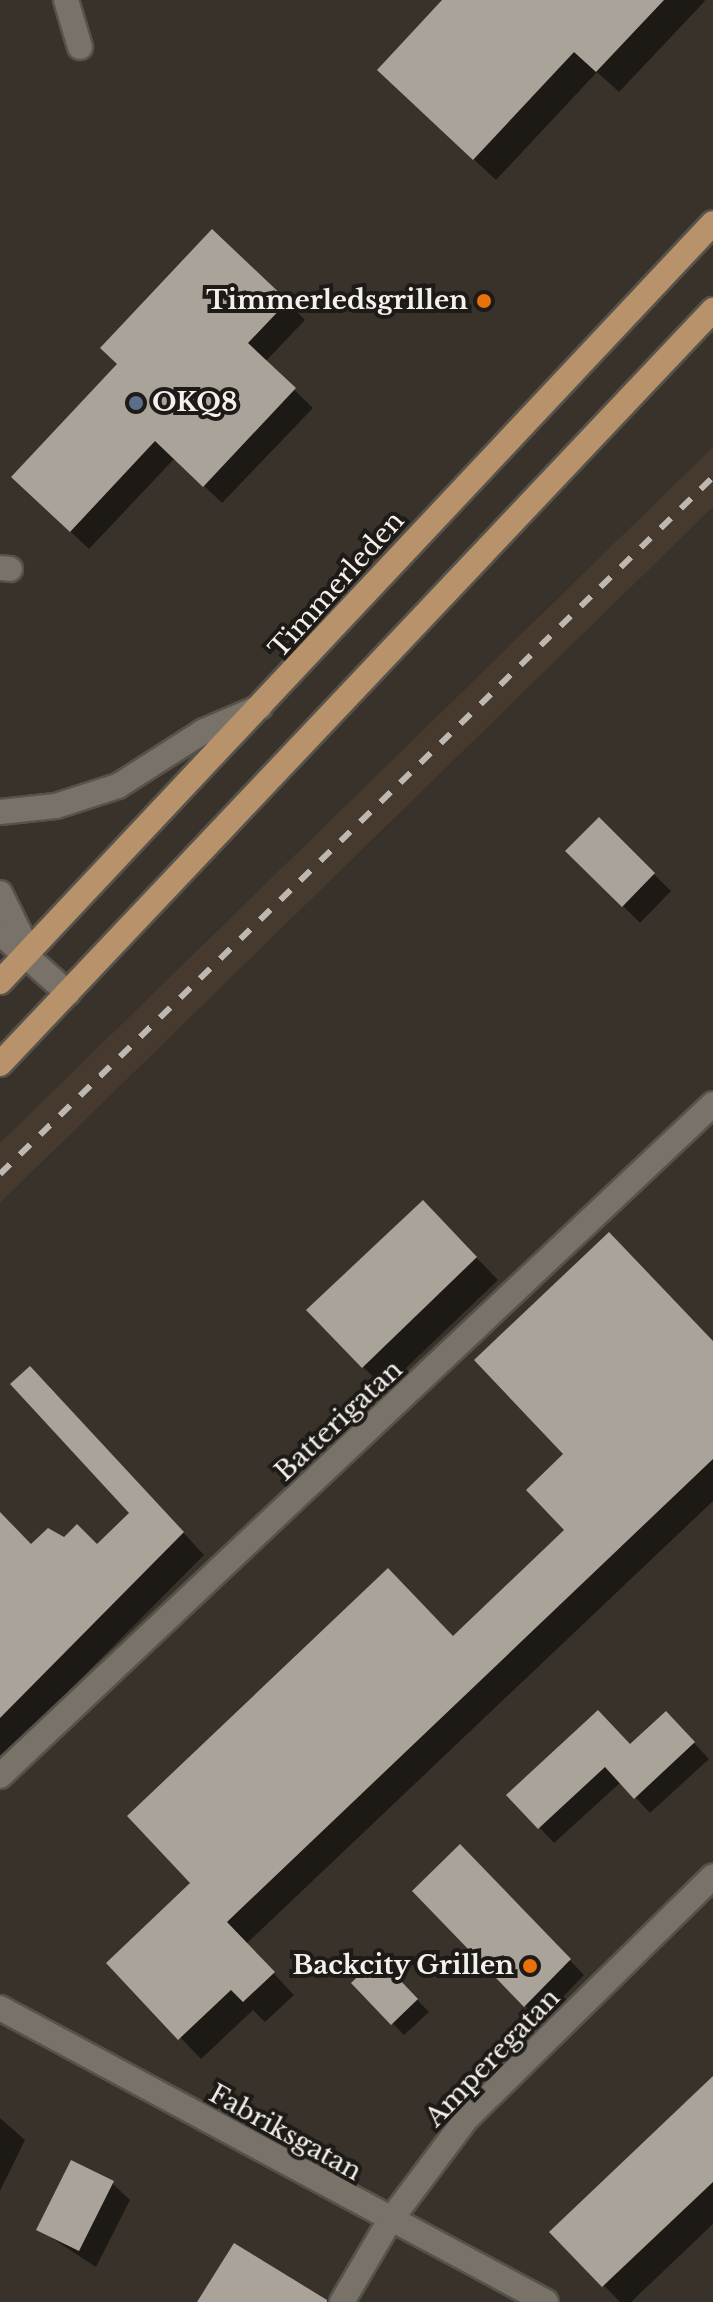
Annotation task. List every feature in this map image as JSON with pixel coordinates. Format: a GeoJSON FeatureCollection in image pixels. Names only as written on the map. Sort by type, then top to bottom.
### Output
{"type":"FeatureCollection","features":[{"type":"Feature","properties":{"kind":"main road","name":"Timmerleden"},"geometry":{"type":"LineString","coordinates":[[0,982],[266,705],[713,223]]}},
{"type":"Feature","properties":{"kind":"main road"},"geometry":{"type":"LineString","coordinates":[[0,1064],[713,310]]}},
{"type":"Feature","properties":{"kind":"street"},"geometry":{"type":"LineString","coordinates":[[66,0],[80,47]]}},
{"type":"Feature","properties":{"kind":"street"},"geometry":{"type":"LineString","coordinates":[[0,812],[56,806],[118,786],[204,731],[266,705]]}},
{"type":"Feature","properties":{"kind":"street"},"geometry":{"type":"LineString","coordinates":[[0,893],[29,952]]}},
{"type":"Feature","properties":{"kind":"street"},"geometry":{"type":"LineString","coordinates":[[0,933],[29,952],[68,993]]}},
{"type":"Feature","properties":{"kind":"street","name":"Batterigatan"},"geometry":{"type":"LineString","coordinates":[[0,1776],[713,1104]]}},
{"type":"Feature","properties":{"kind":"street","name":"Amperegatan"},"geometry":{"type":"LineString","coordinates":[[342,2302],[389,2222],[466,2119],[713,1876]]}},
{"type":"Feature","properties":{"kind":"street","name":"Fabriksgatan"},"geometry":{"type":"LineString","coordinates":[[0,2008],[389,2222],[546,2302]]}},
{"type":"Feature","properties":{"kind":"shaded area"},"geometry":{"type":"Polygon","coordinates":[[[713,447],[713,507],[0,1203],[0,1143],[713,447]]]}},
{"type":"Feature","properties":{"kind":"building"},"geometry":{"type":"Polygon","coordinates":[[[442,0],[664,0],[596,72],[574,52],[473,160],[377,70],[442,0]]]}},
{"type":"Feature","properties":{"kind":"building","name":"OKQ8"},"geometry":{"type":"Polygon","coordinates":[[[212,229],[288,301],[248,343],[296,388],[203,487],[155,441],[70,532],[11,477],[117,364],[100,348],[212,229]]]}},
{"type":"Feature","properties":{"kind":"building"},"geometry":{"type":"Polygon","coordinates":[[[599,817],[655,873],[622,907],[565,851],[599,817]]]}},
{"type":"Feature","properties":{"kind":"building"},"geometry":{"type":"Polygon","coordinates":[[[423,1200],[477,1257],[362,1368],[306,1310],[423,1200]]]}},
{"type":"Feature","properties":{"kind":"building"},"geometry":{"type":"Polygon","coordinates":[[[609,1232],[713,1341],[713,1459],[227,1922],[275,1972],[243,2002],[231,1990],[178,2040],[106,1963],[190,1883],[127,1816],[388,1568],[453,1636],[564,1530],[526,1490],[563,1454],[474,1360],[609,1232]]]}},
{"type":"Feature","properties":{"kind":"building"},"geometry":{"type":"Polygon","coordinates":[[[30,1366],[184,1532],[0,1718],[0,1512],[31,1544],[48,1528],[64,1537],[77,1524],[97,1544],[129,1513],[10,1384],[30,1366]]]}},
{"type":"Feature","properties":{"kind":"building"},"geometry":{"type":"Polygon","coordinates":[[[598,1710],[630,1744],[666,1711],[695,1742],[634,1799],[605,1767],[538,1829],[506,1795],[598,1710]]]}},
{"type":"Feature","properties":{"kind":"building"},"geometry":{"type":"Polygon","coordinates":[[[460,1844],[571,1959],[524,2007],[412,1891],[460,1844]]]}},
{"type":"Feature","properties":{"kind":"building"},"geometry":{"type":"Polygon","coordinates":[[[378,1957],[418,1999],[391,2025],[351,1983],[378,1957]]]}},
{"type":"Feature","properties":{"kind":"building"},"geometry":{"type":"Polygon","coordinates":[[[713,2076],[713,2182],[602,2287],[549,2232],[713,2076]]]}},
{"type":"Feature","properties":{"kind":"building"},"geometry":{"type":"Polygon","coordinates":[[[71,2160],[114,2181],[79,2251],[36,2230],[71,2160]]]}},
{"type":"Feature","properties":{"kind":"building"},"geometry":{"type":"Polygon","coordinates":[[[234,2243],[327,2300],[327,2302],[197,2302],[234,2243]]]}},
{"type":"Feature","properties":{"kind":"railway"},"geometry":{"type":"LineString","coordinates":[[0,1174],[713,477]]}},
{"type":"Feature","properties":{"kind":"place","name":"Timmerledsgrillen"},"geometry":{"type":"Point","coordinates":[484,301]}},
{"type":"Feature","properties":{"kind":"place","name":"OKQ8"},"geometry":{"type":"Point","coordinates":[136,403]}},
{"type":"Feature","properties":{"kind":"place","name":"Backcity Grillen"},"geometry":{"type":"Point","coordinates":[530,1966]}}]}
